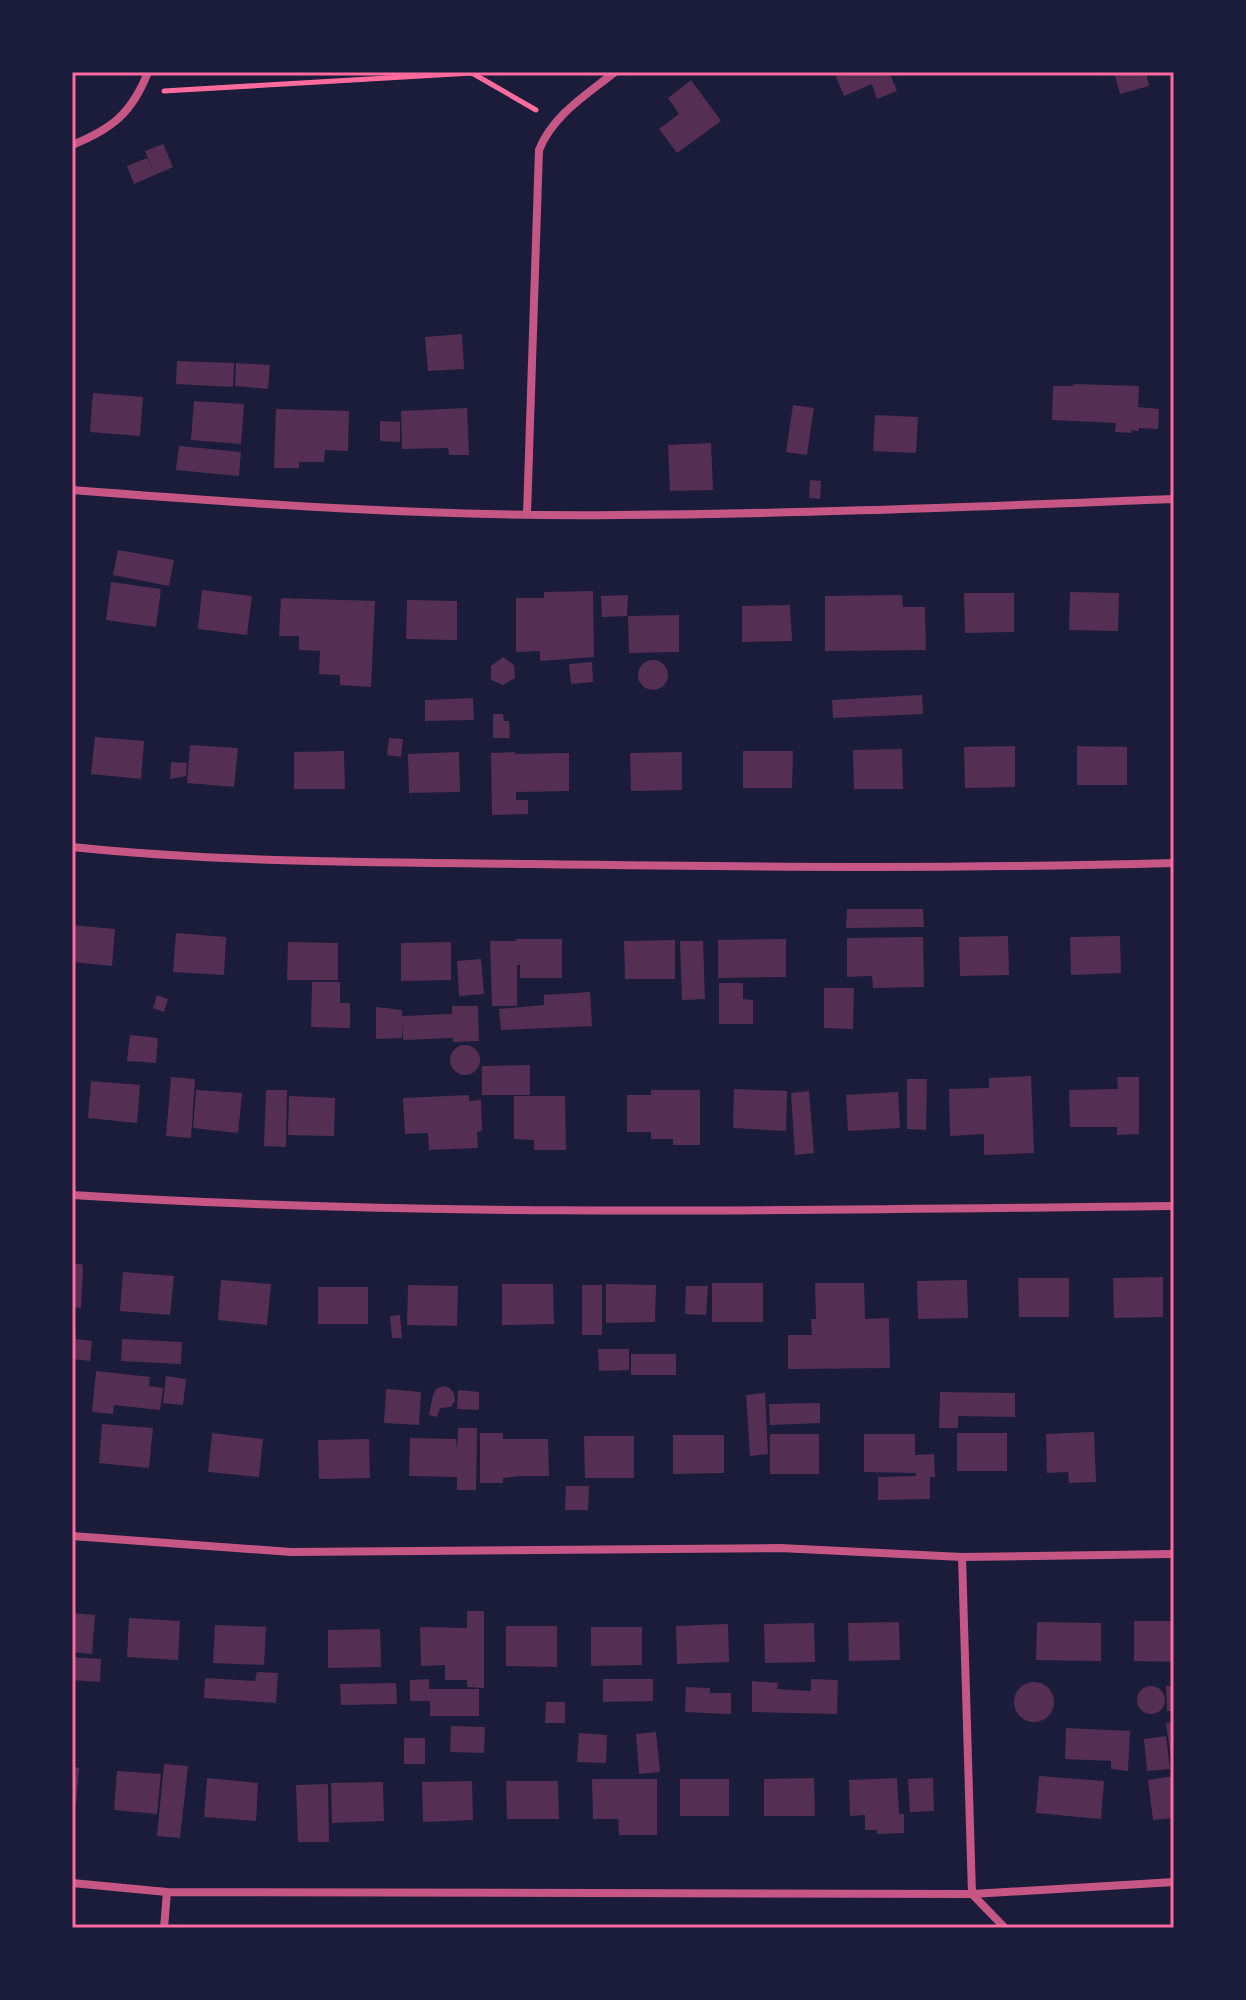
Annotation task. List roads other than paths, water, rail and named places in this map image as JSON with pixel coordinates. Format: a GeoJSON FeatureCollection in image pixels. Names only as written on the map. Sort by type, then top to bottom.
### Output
{"type":"FeatureCollection","features":[{"type":"Feature","properties":{"kind":"street"},"geometry":{"type":"LineString","coordinates":[[72,145],[100,134],[122,117],[139,93],[148,72]]}},
{"type":"Feature","properties":{"kind":"street"},"geometry":{"type":"LineString","coordinates":[[527,514],[539,150],[555,121],[615,72]]}},
{"type":"Feature","properties":{"kind":"street"},"geometry":{"type":"LineString","coordinates":[[72,490],[244,505],[615,515],[1174,499]]}},
{"type":"Feature","properties":{"kind":"street"},"geometry":{"type":"LineString","coordinates":[[72,847],[272,861],[727,867],[1174,863]]}},
{"type":"Feature","properties":{"kind":"street"},"geometry":{"type":"LineString","coordinates":[[72,1195],[236,1205],[502,1211],[1174,1206]]}},
{"type":"Feature","properties":{"kind":"street"},"geometry":{"type":"LineString","coordinates":[[72,1536],[291,1552],[780,1548],[962,1557],[1174,1554]]}},
{"type":"Feature","properties":{"kind":"street"},"geometry":{"type":"LineString","coordinates":[[962,1557],[972,1894],[1005,1928]]}},
{"type":"Feature","properties":{"kind":"street"},"geometry":{"type":"LineString","coordinates":[[72,1883],[167,1892],[972,1894],[1174,1882]]}},
{"type":"Feature","properties":{"kind":"street"},"geometry":{"type":"LineString","coordinates":[[164,1928],[167,1892]]}}]}
